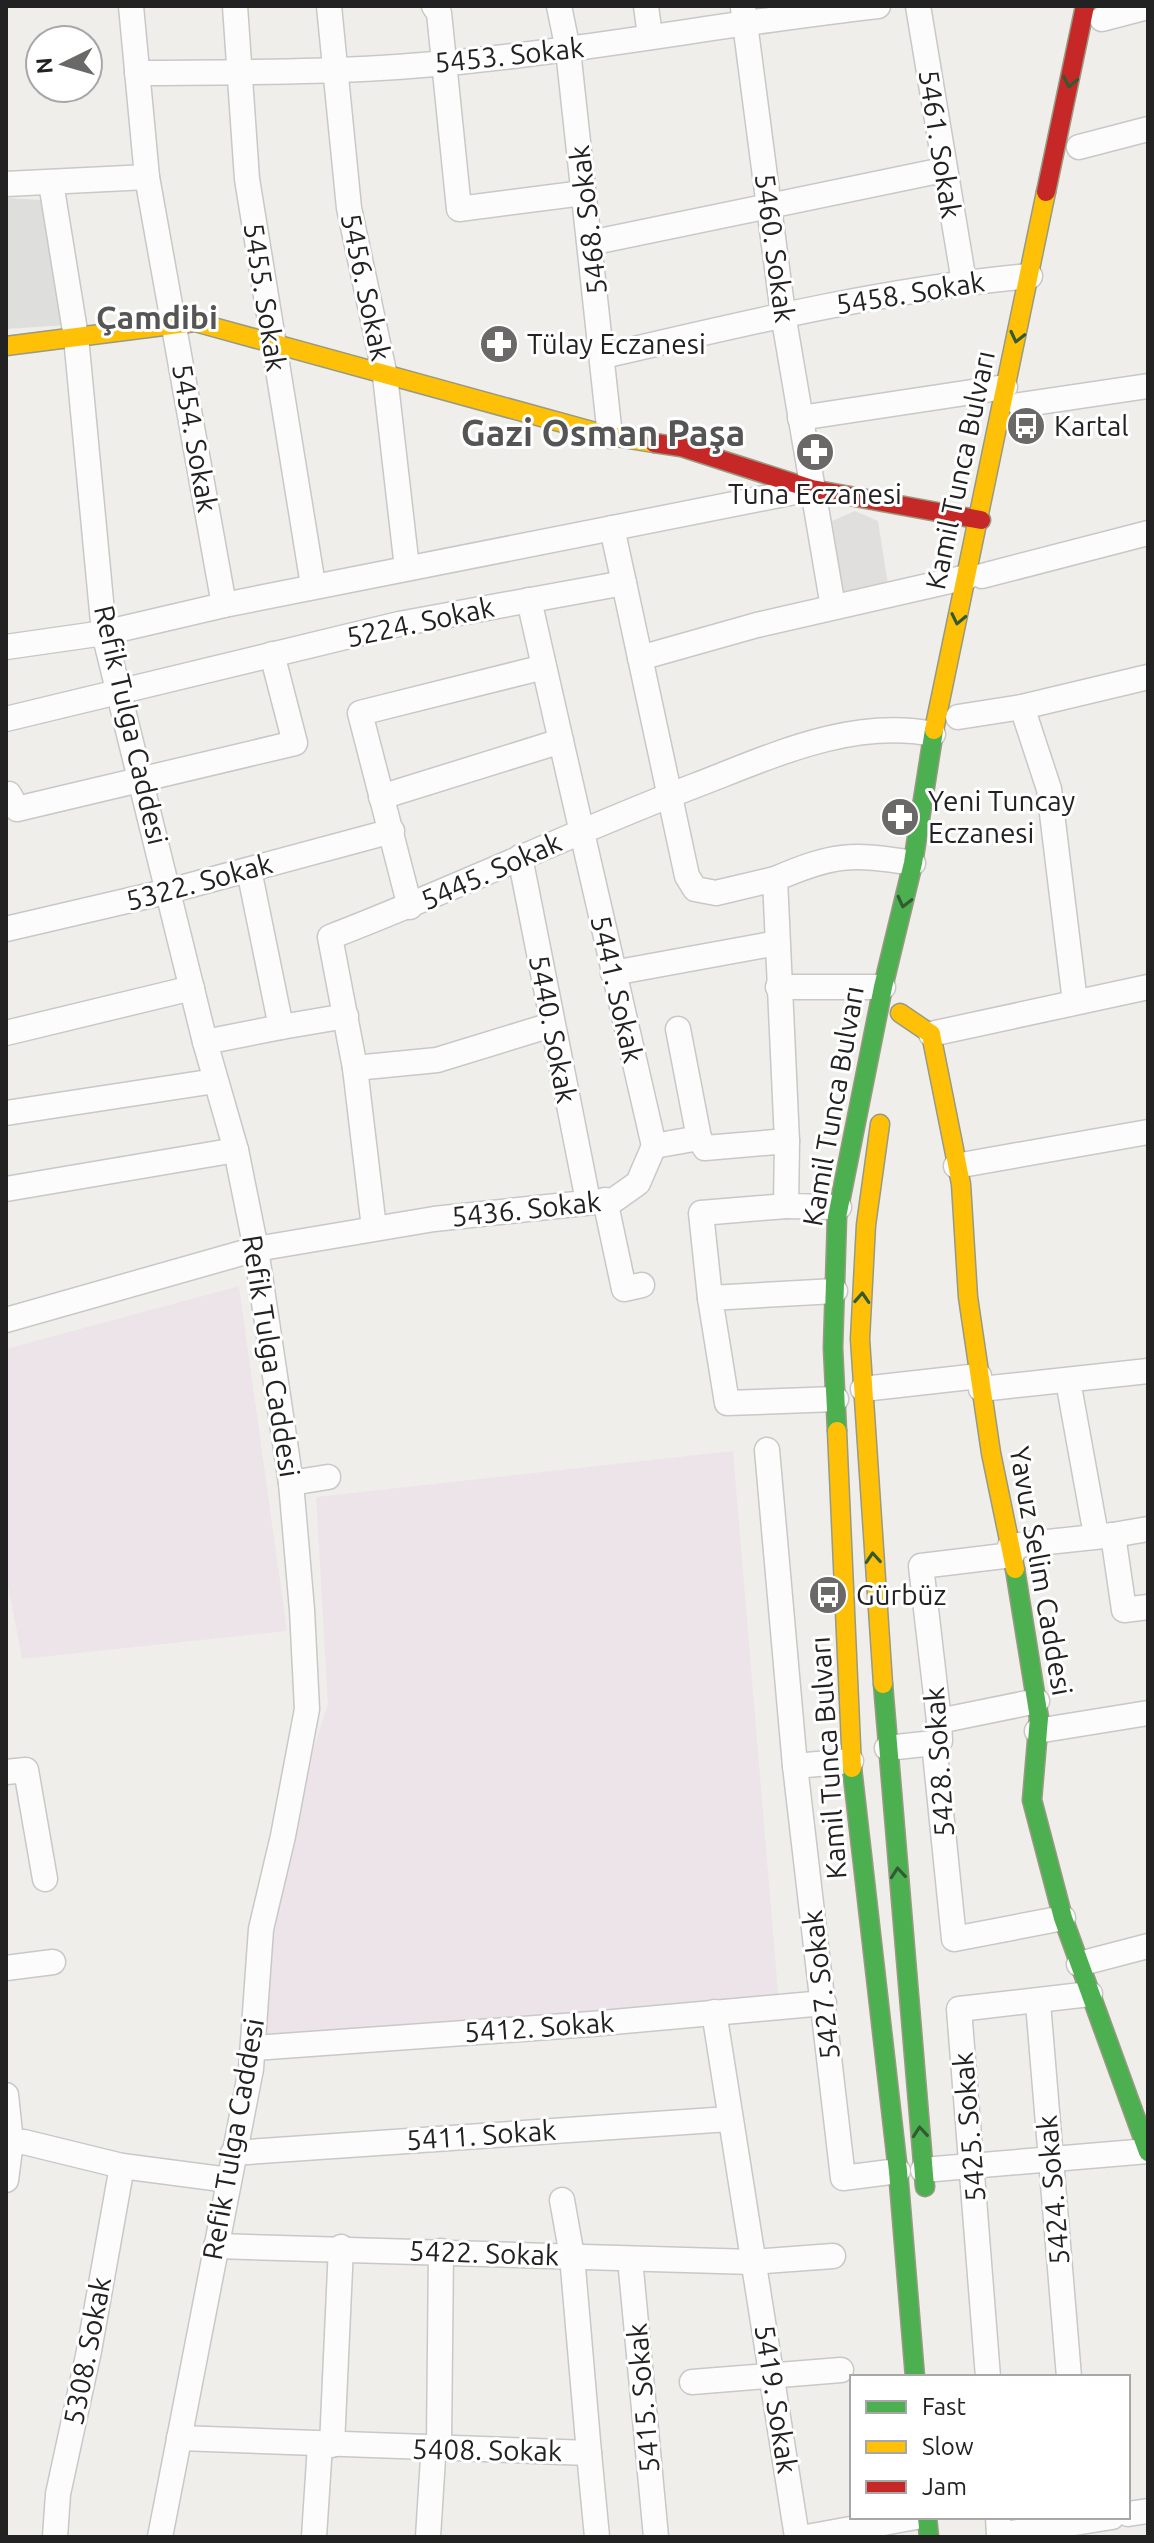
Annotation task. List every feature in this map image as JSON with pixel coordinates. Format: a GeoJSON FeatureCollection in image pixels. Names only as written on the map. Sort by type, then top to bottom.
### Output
{"type":"FeatureCollection","features":[{"type":"Feature","properties":{"kind":"main road","name":"Kamil Tunca Bulvarı"},"geometry":{"type":"LineString","coordinates":[[954,714],[974,576],[1013,396],[1030,276],[1098,16]]}},
{"type":"Feature","properties":{"kind":"main road"},"geometry":{"type":"LineString","coordinates":[[6,346],[195,322],[271,340],[385,376],[610,436],[681,447],[812,489],[981,520]]}},
{"type":"Feature","properties":{"kind":"main road","name":"Kamil Tunca Bulvarı"},"geometry":{"type":"LineString","coordinates":[[915,2375],[898,2171],[851,1761],[836,1399],[835,1291],[839,1207],[895,1006],[913,863],[954,714],[981,520],[1013,396],[1034,344]]}},
{"type":"Feature","properties":{"kind":"main road"},"geometry":{"type":"LineString","coordinates":[[911,953],[949,761]]}},
{"type":"Feature","properties":{"kind":"main road"},"geometry":{"type":"LineString","coordinates":[[895,1006],[931,1034]]}},
{"type":"Feature","properties":{"kind":"main road","name":"Yavuz Selim Caddesi"},"geometry":{"type":"LineString","coordinates":[[931,1034],[961,1184],[968,1297],[980,1383],[1026,1621],[1037,1701],[1032,1800],[1063,1918],[1148,2152]]}},
{"type":"Feature","properties":{"kind":"main road","name":"Kamil Tunca Bulvarı"},"geometry":{"type":"LineString","coordinates":[[882,1103],[866,1225],[860,1339],[887,1748],[926,2202]]}},
{"type":"Feature","properties":{"kind":"street","name":"5454. Sokak"},"geometry":{"type":"LineString","coordinates":[[131,6],[147,177],[224,605]]}},
{"type":"Feature","properties":{"kind":"street","name":"5455. Sokak"},"geometry":{"type":"LineString","coordinates":[[235,6],[247,179],[313,585]]}},
{"type":"Feature","properties":{"kind":"street","name":"5456. Sokak"},"geometry":{"type":"LineString","coordinates":[[329,6],[349,208],[385,376],[407,568]]}},
{"type":"Feature","properties":{"kind":"street"},"geometry":{"type":"LineString","coordinates":[[434,6],[439,13],[459,209],[583,193]]}},
{"type":"Feature","properties":{"kind":"street","name":"5468. Sokak"},"geometry":{"type":"LineString","coordinates":[[559,6],[568,50],[604,356],[610,436]]}},
{"type":"Feature","properties":{"kind":"street"},"geometry":{"type":"LineString","coordinates":[[646,6],[650,36]]}},
{"type":"Feature","properties":{"kind":"street","name":"5453. Sokak"},"geometry":{"type":"LineString","coordinates":[[137,73],[334,72],[443,64],[568,50],[650,36],[744,14],[878,6]]}},
{"type":"Feature","properties":{"kind":"street","name":"5461. Sokak"},"geometry":{"type":"LineString","coordinates":[[918,6],[964,282]]}},
{"type":"Feature","properties":{"kind":"street"},"geometry":{"type":"LineString","coordinates":[[1098,16],[1148,7]]}},
{"type":"Feature","properties":{"kind":"street","name":"5460. Sokak"},"geometry":{"type":"LineString","coordinates":[[744,14],[783,314],[833,607]]}},
{"type":"Feature","properties":{"kind":"street"},"geometry":{"type":"LineString","coordinates":[[1078,147],[1148,129]]}},
{"type":"Feature","properties":{"kind":"street"},"geometry":{"type":"LineString","coordinates":[[590,243],[943,170]]}},
{"type":"Feature","properties":{"kind":"street"},"geometry":{"type":"LineString","coordinates":[[6,184],[147,177]]}},
{"type":"Feature","properties":{"kind":"street","name":"Refik Tulga Caddesi"},"geometry":{"type":"LineString","coordinates":[[51,183],[76,337],[104,633],[205,1042],[236,1150],[256,1249],[291,1483],[307,1709],[283,1836],[261,1929],[254,2048],[160,2537]]}},
{"type":"Feature","properties":{"kind":"street","name":"5458. Sokak"},"geometry":{"type":"LineString","coordinates":[[604,356],[783,314],[964,282],[1030,276]]}},
{"type":"Feature","properties":{"kind":"street"},"geometry":{"type":"LineString","coordinates":[[800,418],[1013,396],[1148,386]]}},
{"type":"Feature","properties":{"kind":"street"},"geometry":{"type":"LineString","coordinates":[[6,647],[104,633],[313,585],[812,489]]}},
{"type":"Feature","properties":{"kind":"street"},"geometry":{"type":"LineString","coordinates":[[612,528],[687,876],[695,889],[716,893],[775,879],[823,859],[865,855],[913,863]]}},
{"type":"Feature","properties":{"kind":"street"},"geometry":{"type":"LineString","coordinates":[[640,658],[833,607],[1148,533]]}},
{"type":"Feature","properties":{"kind":"street","name":"5224. Sokak"},"geometry":{"type":"LineString","coordinates":[[6,719],[399,624],[624,583]]}},
{"type":"Feature","properties":{"kind":"street","name":"5441. Sokak"},"geometry":{"type":"LineString","coordinates":[[529,600],[654,1146]]}},
{"type":"Feature","properties":{"kind":"street"},"geometry":{"type":"LineString","coordinates":[[6,795],[9,794],[17,809],[295,743],[272,654]]}},
{"type":"Feature","properties":{"kind":"street"},"geometry":{"type":"LineString","coordinates":[[410,907],[360,713],[544,667]]}},
{"type":"Feature","properties":{"kind":"street","name":"5445. Sokak"},"geometry":{"type":"LineString","coordinates":[[374,1228],[355,1068],[330,937],[410,907],[580,831],[802,745],[855,733],[912,730],[954,714],[1022,707],[1148,677]]}},
{"type":"Feature","properties":{"kind":"street"},"geometry":{"type":"LineString","coordinates":[[1022,707],[1049,789],[1075,1002]]}},
{"type":"Feature","properties":{"kind":"street"},"geometry":{"type":"LineString","coordinates":[[381,797],[561,741]]}},
{"type":"Feature","properties":{"kind":"street","name":"5322. Sokak"},"geometry":{"type":"LineString","coordinates":[[6,929],[169,891],[392,831]]}},
{"type":"Feature","properties":{"kind":"street","name":"5440. Sokak"},"geometry":{"type":"LineString","coordinates":[[520,857],[551,1025],[596,1200],[624,1289],[642,1285]]}},
{"type":"Feature","properties":{"kind":"street"},"geometry":{"type":"LineString","coordinates":[[249,870],[281,1027]]}},
{"type":"Feature","properties":{"kind":"street"},"geometry":{"type":"LineString","coordinates":[[775,879],[787,1141],[786,1206]]}},
{"type":"Feature","properties":{"kind":"street"},"geometry":{"type":"LineString","coordinates":[[613,973],[777,943]]}},
{"type":"Feature","properties":{"kind":"street"},"geometry":{"type":"LineString","coordinates":[[778,987],[895,1006]]}},
{"type":"Feature","properties":{"kind":"street"},"geometry":{"type":"LineString","coordinates":[[931,1034],[1148,987]]}},
{"type":"Feature","properties":{"kind":"street"},"geometry":{"type":"LineString","coordinates":[[6,1033],[192,988]]}},
{"type":"Feature","properties":{"kind":"street"},"geometry":{"type":"LineString","coordinates":[[205,1042],[346,1016]]}},
{"type":"Feature","properties":{"kind":"street"},"geometry":{"type":"LineString","coordinates":[[355,1068],[437,1060],[551,1025]]}},
{"type":"Feature","properties":{"kind":"street"},"geometry":{"type":"LineString","coordinates":[[678,1029],[699,1138],[705,1148],[787,1141]]}},
{"type":"Feature","properties":{"kind":"street"},"geometry":{"type":"LineString","coordinates":[[6,1113],[215,1081]]}},
{"type":"Feature","properties":{"kind":"street"},"geometry":{"type":"LineString","coordinates":[[956,1166],[1148,1132]]}},
{"type":"Feature","properties":{"kind":"street"},"geometry":{"type":"LineString","coordinates":[[654,1146],[699,1138]]}},
{"type":"Feature","properties":{"kind":"street","name":"5436. Sokak"},"geometry":{"type":"LineString","coordinates":[[6,1320],[256,1249],[374,1228],[614,1200],[638,1183],[654,1146]]}},
{"type":"Feature","properties":{"kind":"street"},"geometry":{"type":"LineString","coordinates":[[6,1189],[236,1150]]}},
{"type":"Feature","properties":{"kind":"street"},"geometry":{"type":"LineString","coordinates":[[836,1399],[727,1403],[710,1298],[701,1213],[786,1206],[839,1207]]}},
{"type":"Feature","properties":{"kind":"street"},"geometry":{"type":"LineString","coordinates":[[710,1298],[835,1291]]}},
{"type":"Feature","properties":{"kind":"street"},"geometry":{"type":"LineString","coordinates":[[863,1389],[1068,1381],[1148,1371]]}},
{"type":"Feature","properties":{"kind":"street"},"geometry":{"type":"LineString","coordinates":[[1068,1381],[1124,1610],[1148,1607]]}},
{"type":"Feature","properties":{"kind":"street","name":"5427. Sokak"},"geometry":{"type":"LineString","coordinates":[[767,1450],[795,1766],[843,2178],[898,2171]]}},
{"type":"Feature","properties":{"kind":"street"},"geometry":{"type":"LineString","coordinates":[[291,1483],[328,1477]]}},
{"type":"Feature","properties":{"kind":"street"},"geometry":{"type":"LineString","coordinates":[[1011,1550],[1148,1529]]}},
{"type":"Feature","properties":{"kind":"street","name":"5428. Sokak"},"geometry":{"type":"LineString","coordinates":[[1011,1550],[921,1566],[954,1939],[1063,1918]]}},
{"type":"Feature","properties":{"kind":"street"},"geometry":{"type":"LineString","coordinates":[[887,1748],[1037,1701]]}},
{"type":"Feature","properties":{"kind":"street"},"geometry":{"type":"LineString","coordinates":[[1037,1731],[1148,1713]]}},
{"type":"Feature","properties":{"kind":"street"},"geometry":{"type":"LineString","coordinates":[[795,1766],[851,1761]]}},
{"type":"Feature","properties":{"kind":"street"},"geometry":{"type":"LineString","coordinates":[[6,1772],[26,1770],[45,1879]]}},
{"type":"Feature","properties":{"kind":"street"},"geometry":{"type":"LineString","coordinates":[[1079,1964],[1148,1946]]}},
{"type":"Feature","properties":{"kind":"street"},"geometry":{"type":"LineString","coordinates":[[6,1968],[53,1962]]}},
{"type":"Feature","properties":{"kind":"street","name":"5425. Sokak"},"geometry":{"type":"LineString","coordinates":[[988,2375],[974,2165],[959,2009],[1038,2003],[1090,1994]]}},
{"type":"Feature","properties":{"kind":"street","name":"5412. Sokak"},"geometry":{"type":"LineString","coordinates":[[254,2048],[591,2024],[824,2003]]}},
{"type":"Feature","properties":{"kind":"street","name":"5424. Sokak"},"geometry":{"type":"LineString","coordinates":[[1038,2003],[1069,2375]]}},
{"type":"Feature","properties":{"kind":"street","name":"5419. Sokak"},"geometry":{"type":"LineString","coordinates":[[714,2012],[729,2119],[774,2375],[797,2537]]}},
{"type":"Feature","properties":{"kind":"street"},"geometry":{"type":"LineString","coordinates":[[6,2095],[6,2180]]}},
{"type":"Feature","properties":{"kind":"street","name":"5411. Sokak"},"geometry":{"type":"LineString","coordinates":[[233,2153],[729,2119]]}},
{"type":"Feature","properties":{"kind":"street"},"geometry":{"type":"LineString","coordinates":[[8,2143],[24,2142],[122,2166],[229,2180]]}},
{"type":"Feature","properties":{"kind":"street"},"geometry":{"type":"LineString","coordinates":[[923,2170],[1148,2152]]}},
{"type":"Feature","properties":{"kind":"street","name":"5308. Sokak"},"geometry":{"type":"LineString","coordinates":[[55,2537],[58,2494],[89,2351],[122,2166]]}},
{"type":"Feature","properties":{"kind":"street","name":"5408. Sokak"},"geometry":{"type":"LineString","coordinates":[[179,2438],[436,2450],[589,2453],[572,2256],[562,2200]]}},
{"type":"Feature","properties":{"kind":"street","name":"5422. Sokak"},"geometry":{"type":"LineString","coordinates":[[216,2246],[341,2247],[753,2262]]}},
{"type":"Feature","properties":{"kind":"street"},"geometry":{"type":"LineString","coordinates":[[314,2537],[326,2445],[341,2247]]}},
{"type":"Feature","properties":{"kind":"street"},"geometry":{"type":"LineString","coordinates":[[428,2537],[439,2443],[441,2251]]}},
{"type":"Feature","properties":{"kind":"street"},"geometry":{"type":"LineString","coordinates":[[753,2262],[833,2256]]}},
{"type":"Feature","properties":{"kind":"street","name":"5415. Sokak"},"geometry":{"type":"LineString","coordinates":[[630,2259],[656,2537]]}},
{"type":"Feature","properties":{"kind":"street"},"geometry":{"type":"LineString","coordinates":[[692,2382],[841,2370]]}},
{"type":"Feature","properties":{"kind":"street"},"geometry":{"type":"LineString","coordinates":[[589,2453],[597,2537]]}},
{"type":"Feature","properties":{"kind":"street"},"geometry":{"type":"LineString","coordinates":[[807,2537],[905,2519]]}},
{"type":"Feature","properties":{"kind":"street"},"geometry":{"type":"LineString","coordinates":[[998,2519],[999,2535],[1083,2525],[1105,2519]]}},
{"type":"Feature","properties":{"kind":"shaded area"},"geometry":{"type":"Polygon","coordinates":[[[6,198],[43,200],[66,325],[6,329],[6,198]]]}},
{"type":"Feature","properties":{"kind":"shaded area"},"geometry":{"type":"Polygon","coordinates":[[[855,511],[878,521],[888,585],[843,592],[832,521],[855,511]]]}},
{"type":"Feature","properties":{"kind":"shaded area"},"geometry":{"type":"Polygon","coordinates":[[[239,1286],[287,1631],[22,1659],[6,1575],[6,1349],[239,1286]]]}},
{"type":"Feature","properties":{"kind":"shaded area"},"geometry":{"type":"Polygon","coordinates":[[[733,1451],[779,2004],[260,2050],[273,1873],[328,1704],[316,1497],[733,1451]]]}},
{"type":"Feature","properties":{"kind":"traffic: fast"},"geometry":{"type":"LineString","coordinates":[[837,1431],[833,1348],[837,1217],[883,987],[913,863],[934,730]]}},
{"type":"Feature","properties":{"kind":"traffic: fast"},"geometry":{"type":"LineString","coordinates":[[1015,1569],[1039,1718],[1032,1800],[1063,1918],[1148,2152]]}},
{"type":"Feature","properties":{"kind":"traffic: fast"},"geometry":{"type":"LineString","coordinates":[[883,1684],[925,2187]]}},
{"type":"Feature","properties":{"kind":"traffic: fast"},"geometry":{"type":"LineString","coordinates":[[852,1768],[898,2171],[915,2375]]}},
{"type":"Feature","properties":{"kind":"traffic: fast"},"geometry":{"type":"LineString","coordinates":[[927,2519],[929,2537]]}},
{"type":"Feature","properties":{"kind":"traffic: slow"},"geometry":{"type":"LineString","coordinates":[[934,730],[1046,192]]}},
{"type":"Feature","properties":{"kind":"traffic: slow"},"geometry":{"type":"LineString","coordinates":[[6,346],[195,322],[610,436],[654,443]]}},
{"type":"Feature","properties":{"kind":"traffic: slow"},"geometry":{"type":"LineString","coordinates":[[900,1013],[931,1034]]}},
{"type":"Feature","properties":{"kind":"traffic: slow"},"geometry":{"type":"LineString","coordinates":[[931,1034],[961,1184],[968,1297],[991,1453],[1015,1569]]}},
{"type":"Feature","properties":{"kind":"traffic: slow"},"geometry":{"type":"LineString","coordinates":[[880,1124],[866,1225],[860,1339],[883,1684]]}},
{"type":"Feature","properties":{"kind":"traffic: slow"},"geometry":{"type":"LineString","coordinates":[[837,1431],[852,1768]]}},
{"type":"Feature","properties":{"kind":"traffic: jam"},"geometry":{"type":"LineString","coordinates":[[1046,192],[1085,6]]}},
{"type":"Feature","properties":{"kind":"traffic: jam"},"geometry":{"type":"LineString","coordinates":[[654,443],[681,447],[812,489],[981,520]]}},
{"type":"Feature","properties":{"kind":"place","name":"Tülay Eczanesi"},"geometry":{"type":"Point","coordinates":[499,344]}},
{"type":"Feature","properties":{"kind":"place","name":"Kartal"},"geometry":{"type":"Point","coordinates":[1026,426]}},
{"type":"Feature","properties":{"kind":"place","name":"Tuna Eczanesi"},"geometry":{"type":"Point","coordinates":[815,452]}},
{"type":"Feature","properties":{"kind":"place","name":"Yeni Tuncay Eczanesi"},"geometry":{"type":"Point","coordinates":[900,817]}},
{"type":"Feature","properties":{"kind":"place","name":"Gürbüz"},"geometry":{"type":"Point","coordinates":[828,1595]}},
{"type":"Feature","properties":{"kind":"district","name":"Çamdibi"},"geometry":{"type":"Point","coordinates":[157,318]}},
{"type":"Feature","properties":{"kind":"district","name":"Gazi Osman Paşa"},"geometry":{"type":"Point","coordinates":[603,433]}}]}
